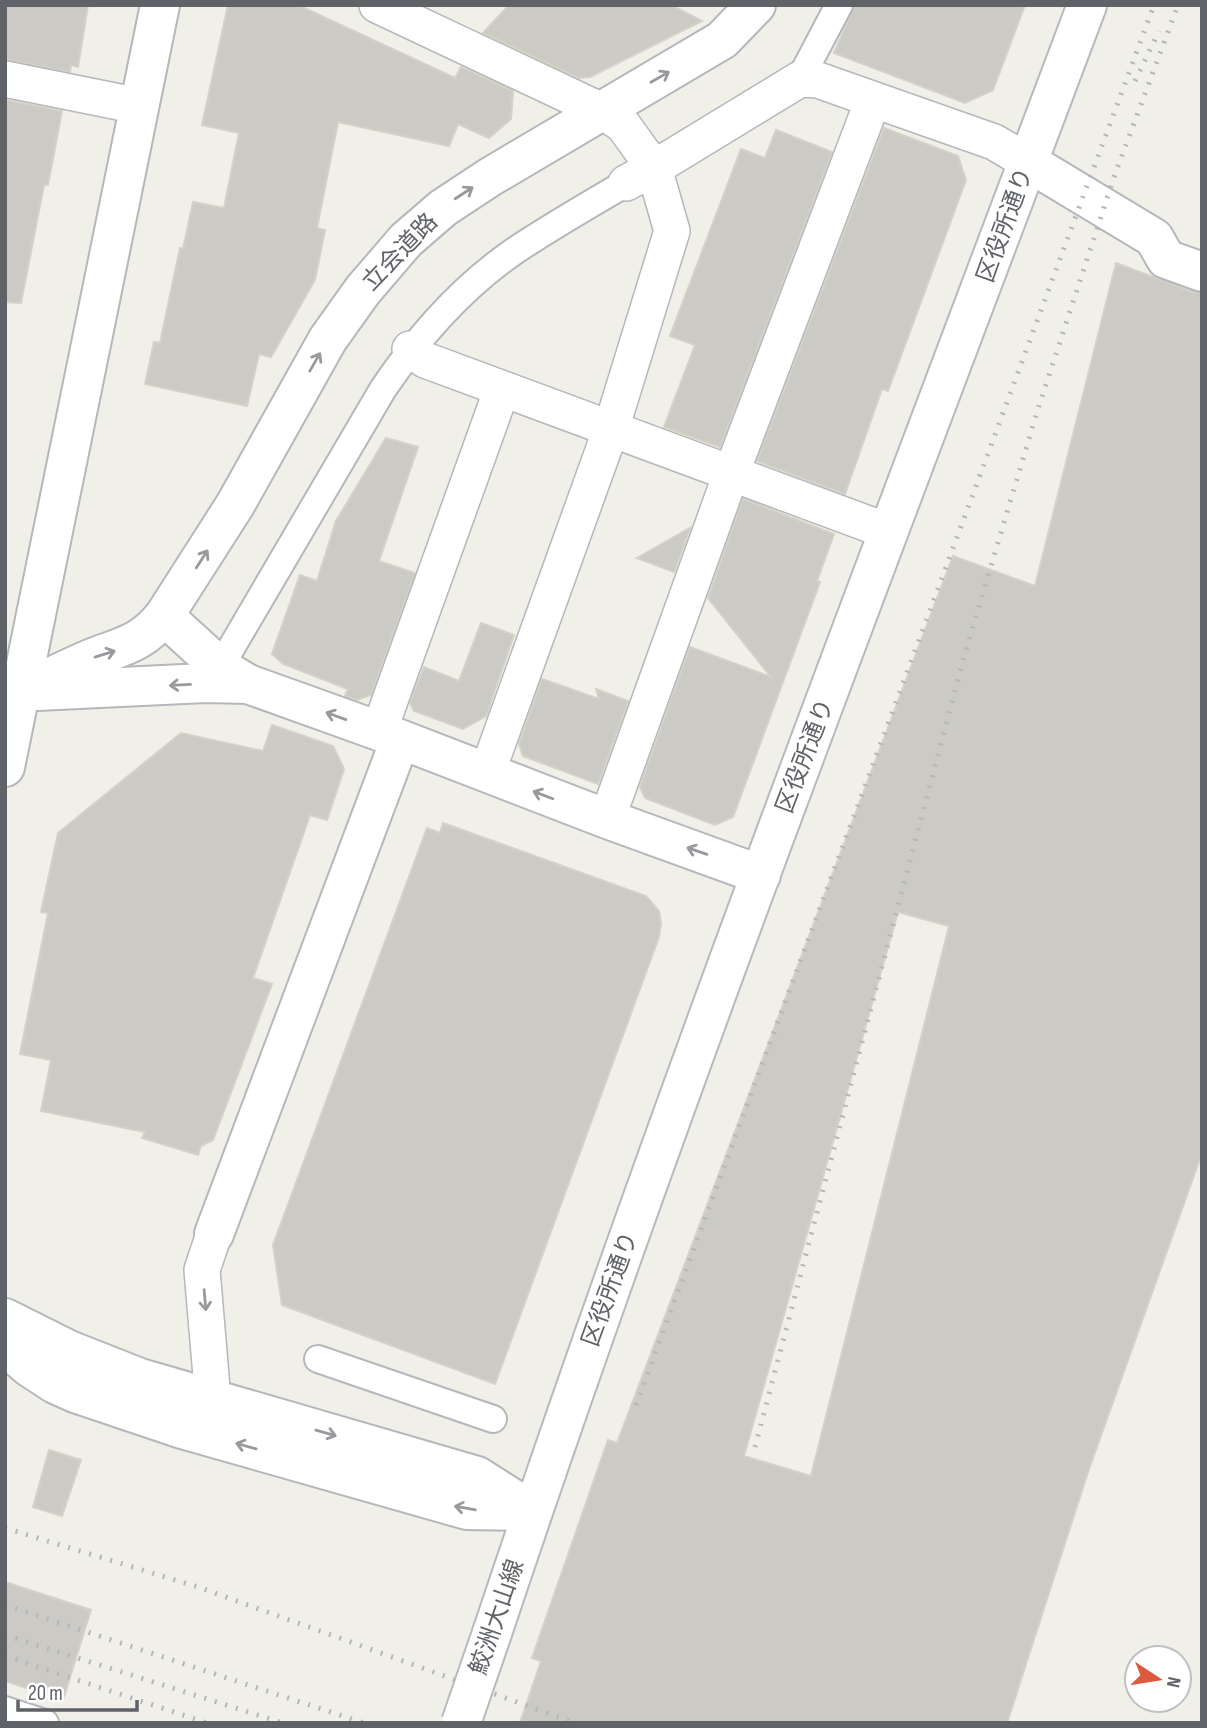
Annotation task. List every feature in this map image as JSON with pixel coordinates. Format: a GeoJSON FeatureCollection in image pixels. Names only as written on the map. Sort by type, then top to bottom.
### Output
{"type":"FeatureCollection","features":[{"type":"Feature","properties":{"kind":"street"},"geometry":{"type":"LineString","coordinates":[[5,767],[13,691],[160,5]]}},
{"type":"Feature","properties":{"kind":"street"},"geometry":{"type":"LineString","coordinates":[[377,5],[602,111],[623,125],[640,175],[672,231],[611,429],[487,773]]}},
{"type":"Feature","properties":{"kind":"street","name":"立会道路"},"geometry":{"type":"LineString","coordinates":[[13,691],[96,656],[135,643],[153,630],[235,505],[328,340],[363,290],[406,240],[443,208],[490,177],[722,40],[756,5]]}},
{"type":"Feature","properties":{"kind":"street"},"geometry":{"type":"LineString","coordinates":[[13,691],[205,683],[234,676],[383,389],[410,349],[462,294],[514,251],[800,79],[839,5]]}},
{"type":"Feature","properties":{"kind":"street","name":"区役所通り"},"geometry":{"type":"LineString","coordinates":[[533,1511],[564,1415],[761,875],[1087,5]]}},
{"type":"Feature","properties":{"kind":"street"},"geometry":{"type":"LineString","coordinates":[[5,79],[139,106]]}},
{"type":"Feature","properties":{"kind":"street"},"geometry":{"type":"LineString","coordinates":[[800,79],[818,80],[994,142],[1154,238],[1166,259],[1202,272]]}},
{"type":"Feature","properties":{"kind":"street"},"geometry":{"type":"LineString","coordinates":[[607,819],[731,474],[873,100]]}},
{"type":"Feature","properties":{"kind":"street"},"geometry":{"type":"LineString","coordinates":[[410,349],[425,360],[890,532]]}},
{"type":"Feature","properties":{"kind":"street"},"geometry":{"type":"LineString","coordinates":[[214,1400],[202,1270],[390,736],[502,389]]}},
{"type":"Feature","properties":{"kind":"street"},"geometry":{"type":"LineString","coordinates":[[164,616],[234,676],[761,875]]}},
{"type":"Feature","properties":{"kind":"street"},"geometry":{"type":"LineString","coordinates":[[7,1339],[29,1367],[55,1384],[182,1429],[467,1510],[533,1511]]}},
{"type":"Feature","properties":{"kind":"street"},"geometry":{"type":"LineString","coordinates":[[7,1339],[69,1350],[100,1364],[214,1400],[477,1476],[533,1511]]}},
{"type":"Feature","properties":{"kind":"street"},"geometry":{"type":"LineString","coordinates":[[318,1359],[493,1419]]}},
{"type":"Feature","properties":{"kind":"street","name":"鮫洲大山線"},"geometry":{"type":"LineString","coordinates":[[461,1723],[533,1511]]}},
{"type":"Feature","properties":{"kind":"street"},"geometry":{"type":"LineString","coordinates":[[5,1710],[44,1723]]}},
{"type":"Feature","properties":{"kind":"building"},"geometry":{"type":"Polygon","coordinates":[[[5,5],[88,5],[78,67],[71,65],[70,72],[5,59],[5,5]]]}},
{"type":"Feature","properties":{"kind":"building"},"geometry":{"type":"Polygon","coordinates":[[[228,5],[298,5],[455,78],[461,67],[513,91],[511,119],[489,138],[458,124],[449,146],[338,122],[317,228],[325,230],[315,280],[271,357],[259,354],[247,406],[145,384],[154,342],[160,343],[180,248],[183,249],[193,202],[224,208],[239,133],[202,125],[228,5]]]}},
{"type":"Feature","properties":{"kind":"building"},"geometry":{"type":"Polygon","coordinates":[[[509,5],[671,5],[702,21],[590,77],[579,78],[483,33],[509,5]]]}},
{"type":"Feature","properties":{"kind":"building"},"geometry":{"type":"Polygon","coordinates":[[[855,5],[1025,5],[993,90],[965,103],[834,53],[855,5]]]}},
{"type":"Feature","properties":{"kind":"building"},"geometry":{"type":"Polygon","coordinates":[[[5,100],[62,111],[48,185],[44,185],[21,303],[5,302],[5,100]]]}},
{"type":"Feature","properties":{"kind":"building"},"geometry":{"type":"Polygon","coordinates":[[[884,128],[958,156],[966,180],[888,391],[882,389],[845,494],[757,461],[884,128]]]}},
{"type":"Feature","properties":{"kind":"building"},"geometry":{"type":"Polygon","coordinates":[[[776,130],[832,152],[720,447],[664,427],[695,345],[670,336],[741,149],[765,158],[776,130]]]}},
{"type":"Feature","properties":{"kind":"building"},"geometry":{"type":"Polygon","coordinates":[[[1116,263],[1195,293],[1202,293],[1202,1153],[1088,1472],[1007,1723],[520,1723],[541,1661],[532,1658],[608,1440],[617,1443],[953,556],[1035,586],[1116,263]],[[898,912],[744,1456],[811,1476],[949,926],[898,912]]]}},
{"type":"Feature","properties":{"kind":"building"},"geometry":{"type":"Polygon","coordinates":[[[386,438],[418,447],[379,561],[415,573],[371,695],[357,700],[345,696],[348,689],[283,664],[272,654],[300,575],[317,581],[336,521],[386,438]]]}},
{"type":"Feature","properties":{"kind":"building"},"geometry":{"type":"Polygon","coordinates":[[[743,499],[834,534],[817,581],[820,582],[733,817],[715,825],[645,798],[640,787],[690,647],[771,677],[708,598],[743,499]]]}},
{"type":"Feature","properties":{"kind":"building"},"geometry":{"type":"Polygon","coordinates":[[[690,528],[674,572],[637,558],[690,528]]]}},
{"type":"Feature","properties":{"kind":"building"},"geometry":{"type":"Polygon","coordinates":[[[481,623],[514,635],[486,716],[463,729],[414,711],[410,703],[424,667],[459,681],[481,623]]]}},
{"type":"Feature","properties":{"kind":"building"},"geometry":{"type":"Polygon","coordinates":[[[542,679],[599,699],[596,689],[628,701],[598,784],[523,756],[519,744],[542,679]]]}},
{"type":"Feature","properties":{"kind":"building"},"geometry":{"type":"Polygon","coordinates":[[[272,725],[333,746],[344,769],[327,820],[310,815],[253,978],[272,984],[213,1140],[201,1146],[198,1155],[142,1138],[145,1132],[41,1111],[51,1060],[20,1054],[48,913],[41,912],[58,833],[181,733],[263,751],[272,725]]]}},
{"type":"Feature","properties":{"kind":"building"},"geometry":{"type":"Polygon","coordinates":[[[443,823],[646,896],[659,911],[661,923],[659,937],[495,1384],[282,1305],[273,1245],[427,828],[440,833],[443,823]]]}},
{"type":"Feature","properties":{"kind":"building"},"geometry":{"type":"Polygon","coordinates":[[[49,1450],[81,1460],[62,1516],[33,1507],[49,1450]]]}},
{"type":"Feature","properties":{"kind":"building"},"geometry":{"type":"Polygon","coordinates":[[[5,1582],[91,1610],[63,1700],[5,1681],[5,1582]]]}},
{"type":"Feature","properties":{"kind":"railway"},"geometry":{"type":"LineString","coordinates":[[636,1405],[1154,5]]}},
{"type":"Feature","properties":{"kind":"railway"},"geometry":{"type":"LineString","coordinates":[[755,1447],[965,653],[1037,412],[1114,177],[1178,5]]}},
{"type":"Feature","properties":{"kind":"railway"},"geometry":{"type":"LineString","coordinates":[[1135,81],[1159,31]]}},
{"type":"Feature","properties":{"kind":"railway"},"geometry":{"type":"LineString","coordinates":[[5,1528],[198,1587],[575,1723]]}},
{"type":"Feature","properties":{"kind":"railway"},"geometry":{"type":"LineString","coordinates":[[5,1605],[364,1723]]}},
{"type":"Feature","properties":{"kind":"railway"},"geometry":{"type":"LineString","coordinates":[[5,1635],[283,1723]]}},
{"type":"Feature","properties":{"kind":"railway"},"geometry":{"type":"LineString","coordinates":[[5,1656],[207,1723]]}}]}
